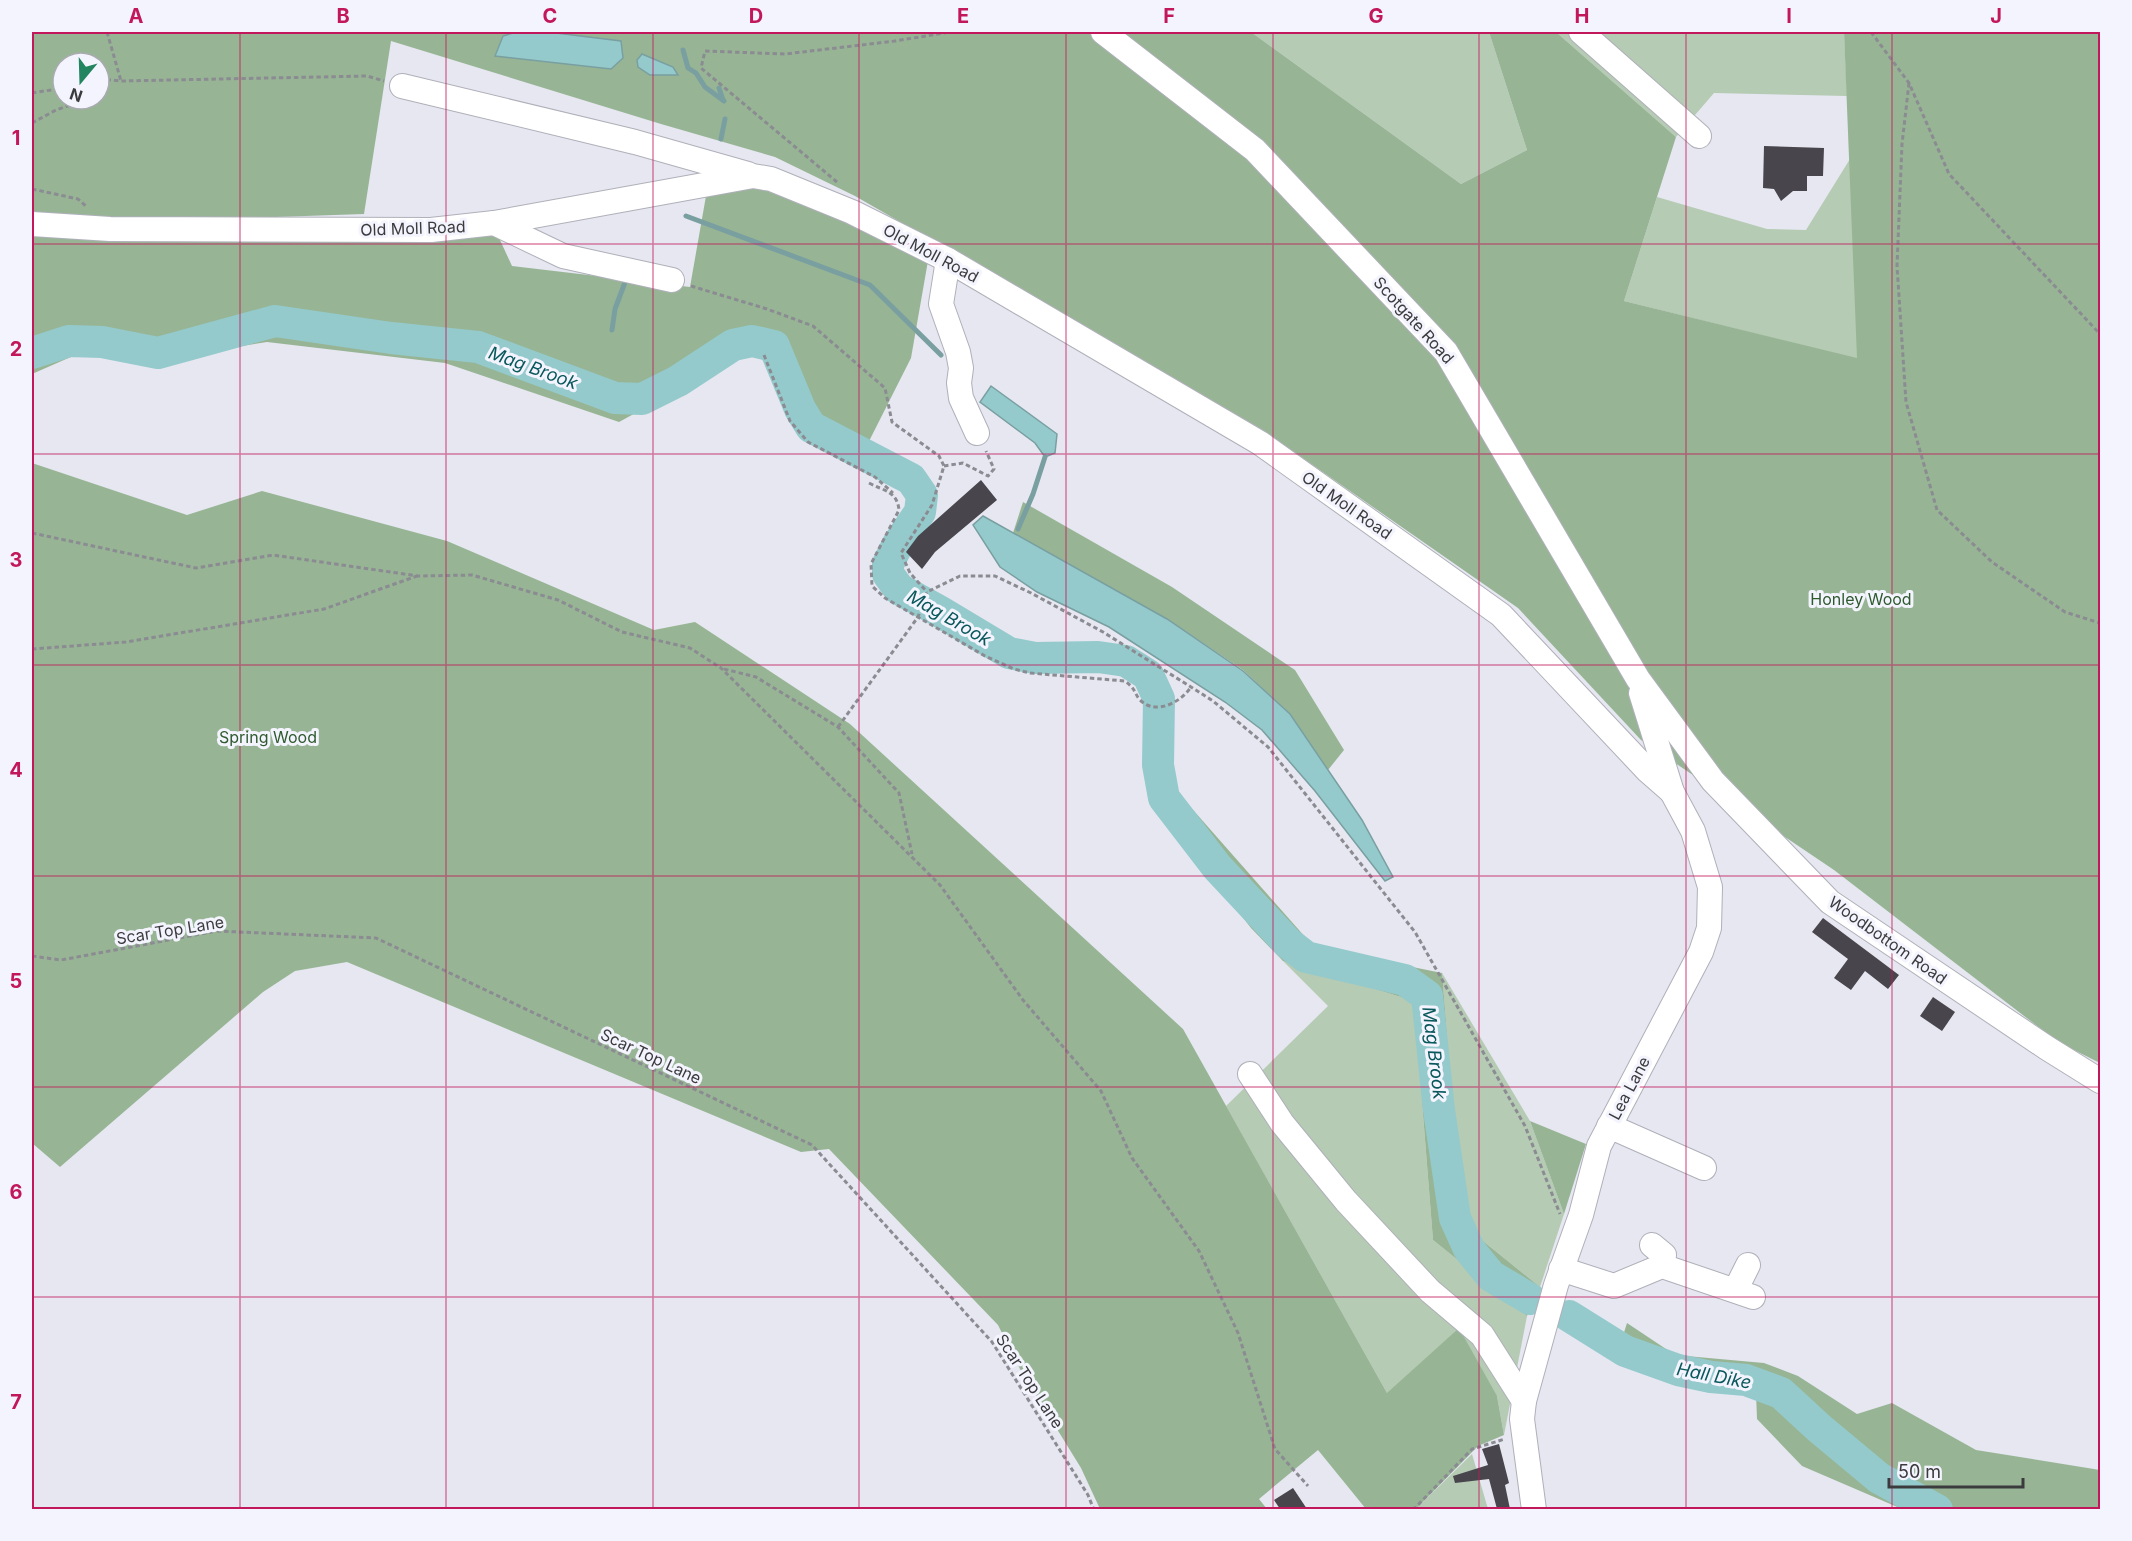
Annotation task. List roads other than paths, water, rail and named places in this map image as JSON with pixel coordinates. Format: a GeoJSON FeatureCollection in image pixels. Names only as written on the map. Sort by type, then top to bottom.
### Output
{"type":"FeatureCollection","features":[{"type":"Feature","properties":{"kind":"street","name":"Scotgate Road"},"geometry":{"type":"LineString","coordinates":[[1103,32],[1255,150],[1446,352],[1638,679]]}},
{"type":"Feature","properties":{"kind":"street"},"geometry":{"type":"LineString","coordinates":[[1581,32],[1700,136]]}},
{"type":"Feature","properties":{"kind":"street"},"geometry":{"type":"LineString","coordinates":[[402,86],[635,142],[753,176]]}},
{"type":"Feature","properties":{"kind":"street","name":"Old Moll Road"},"geometry":{"type":"LineString","coordinates":[[32,224],[110,229],[431,230],[494,223],[753,176],[771,178],[852,212],[948,260],[1260,443],[1502,615],[1648,771],[1672,792]]}},
{"type":"Feature","properties":{"kind":"street"},"geometry":{"type":"LineString","coordinates":[[494,223],[563,256],[672,280]]}},
{"type":"Feature","properties":{"kind":"street"},"geometry":{"type":"LineString","coordinates":[[948,260],[941,304],[958,352],[962,398],[977,433]]}},
{"type":"Feature","properties":{"kind":"street","name":"Lea Lane"},"geometry":{"type":"LineString","coordinates":[[1534,1509],[1522,1419],[1524,1401],[1599,1146],[1701,952],[1709,928],[1710,887],[1693,831],[1672,792],[1638,679]]}},
{"type":"Feature","properties":{"kind":"street","name":"Woodbottom Road"},"geometry":{"type":"LineString","coordinates":[[1638,679],[1713,781],[1830,902],[2100,1081]]}},
{"type":"Feature","properties":{"kind":"street"},"geometry":{"type":"LineString","coordinates":[[1250,1074],[1282,1123],[1346,1202],[1430,1291],[1482,1335],[1524,1401]]}},
{"type":"Feature","properties":{"kind":"street"},"geometry":{"type":"LineString","coordinates":[[1609,1126],[1704,1168]]}},
{"type":"Feature","properties":{"kind":"street"},"geometry":{"type":"LineString","coordinates":[[1562,1269],[1614,1286],[1657,1255],[1744,1293],[1748,1265]]}},
{"type":"Feature","properties":{"kind":"water"},"geometry":{"type":"Polygon","coordinates":[[[516,32],[548,32],[621,41],[623,58],[611,69],[495,56],[503,36],[516,32]]]}},
{"type":"Feature","properties":{"kind":"water"},"geometry":{"type":"Polygon","coordinates":[[[642,54],[673,67],[678,75],[650,75],[638,67],[637,60],[642,54]]]}},
{"type":"Feature","properties":{"kind":"water"},"geometry":{"type":"Polygon","coordinates":[[[991,386],[1057,434],[1055,453],[1045,457],[1035,443],[980,402],[991,386]]]}},
{"type":"Feature","properties":{"kind":"water"},"geometry":{"type":"Polygon","coordinates":[[[983,516],[1167,619],[1243,671],[1290,714],[1362,820],[1393,877],[1385,881],[1315,791],[1262,730],[1225,702],[1109,627],[1037,592],[1000,567],[973,525],[983,516]]]}},
{"type":"Feature","properties":{"kind":"waterway"},"geometry":{"type":"LineString","coordinates":[[683,50],[688,68],[696,73],[705,87],[724,101]]}},
{"type":"Feature","properties":{"kind":"waterway"},"geometry":{"type":"LineString","coordinates":[[719,88],[723,100]]}},
{"type":"Feature","properties":{"kind":"waterway"},"geometry":{"type":"LineString","coordinates":[[721,139],[725,119]]}},
{"type":"Feature","properties":{"kind":"waterway"},"geometry":{"type":"LineString","coordinates":[[686,216],[870,285],[941,355]]}},
{"type":"Feature","properties":{"kind":"waterway"},"geometry":{"type":"LineString","coordinates":[[612,330],[615,309],[627,277]]}},
{"type":"Feature","properties":{"kind":"waterway","name":"Mag Brook"},"geometry":{"type":"LineString","coordinates":[[32,353],[69,341],[102,342],[158,353],[275,321],[391,338],[478,347],[615,398],[642,399],[678,381],[733,345],[752,341],[774,346],[800,409],[811,427],[911,479],[922,495],[920,512],[898,544],[888,564],[888,574],[899,589],[1009,653],[1035,658],[1098,657],[1126,661],[1148,675],[1159,699],[1158,765],[1164,798],[1217,867],[1288,943],[1306,957],[1405,980],[1427,996],[1439,1110],[1455,1218],[1469,1249],[1491,1276],[1530,1299]]}},
{"type":"Feature","properties":{"kind":"waterway"},"geometry":{"type":"LineString","coordinates":[[1018,529],[1045,457]]}},
{"type":"Feature","properties":{"kind":"waterway","name":"Hall Dike"},"geometry":{"type":"LineString","coordinates":[[1569,1316],[1625,1351],[1678,1370],[1711,1377],[1746,1380],[1781,1393],[1879,1478],[1937,1510]]}},
{"type":"Feature","properties":{"kind":"park label","name":"Honley Wood"},"geometry":{"type":"Point","coordinates":[1861,599]}},
{"type":"Feature","properties":{"kind":"park label","name":"Spring Wood"},"geometry":{"type":"Point","coordinates":[268,737]}}]}
